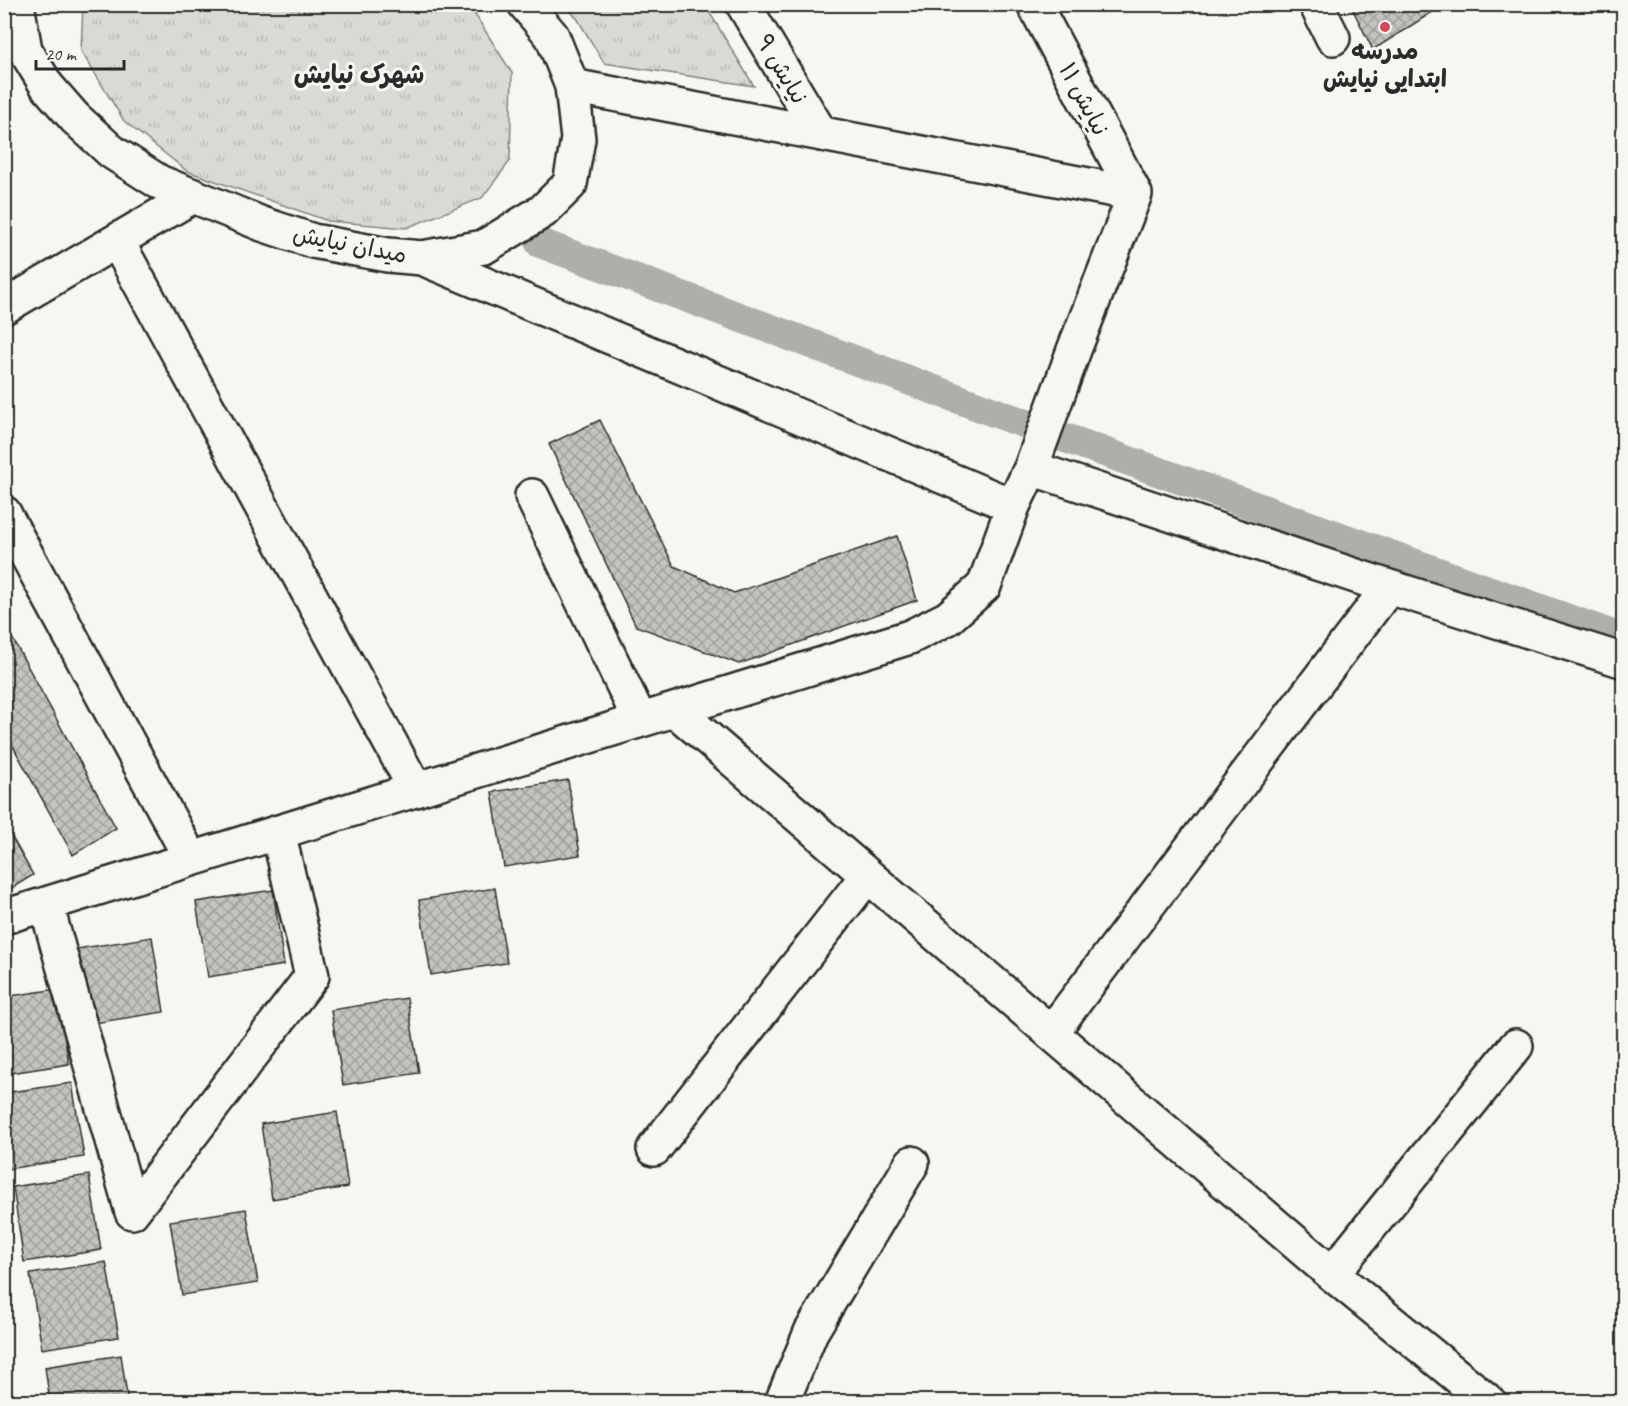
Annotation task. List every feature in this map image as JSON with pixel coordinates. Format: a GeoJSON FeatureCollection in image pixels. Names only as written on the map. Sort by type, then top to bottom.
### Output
{"type":"FeatureCollection","features":[{"type":"Feature","properties":{"kind":"street","name":"میدان نیایش"},"geometry":{"type":"LineString","coordinates":[[17,4],[15,47],[75,118],[112,152],[159,182],[262,224],[313,241],[388,255],[422,258],[484,247],[543,211],[570,184],[578,139],[572,86],[552,36],[525,4]]}},
{"type":"Feature","properties":{"kind":"street","name":"نیایش ۹"},"geometry":{"type":"LineString","coordinates":[[743,4],[821,134]]}},
{"type":"Feature","properties":{"kind":"street","name":"نیایش ۱۱"},"geometry":{"type":"LineString","coordinates":[[1034,4],[1135,194]]}},
{"type":"Feature","properties":{"kind":"street"},"geometry":{"type":"LineString","coordinates":[[1316,4],[1333,38]]}},
{"type":"Feature","properties":{"kind":"street"},"geometry":{"type":"LineString","coordinates":[[4,917],[910,638],[948,618],[984,586],[1135,194],[572,86]]}},
{"type":"Feature","properties":{"kind":"street"},"geometry":{"type":"LineString","coordinates":[[4,307],[193,196]]}},
{"type":"Feature","properties":{"kind":"street"},"geometry":{"type":"LineString","coordinates":[[117,241],[416,790]]}},
{"type":"Feature","properties":{"kind":"street"},"geometry":{"type":"LineString","coordinates":[[422,258],[1013,506]]}},
{"type":"Feature","properties":{"kind":"street"},"geometry":{"type":"LineString","coordinates":[[1031,468],[1389,587],[1623,661]]}},
{"type":"Feature","properties":{"kind":"street"},"geometry":{"type":"LineString","coordinates":[[532,496],[640,720]]}},
{"type":"Feature","properties":{"kind":"street"},"geometry":{"type":"LineString","coordinates":[[4,513],[191,860]]}},
{"type":"Feature","properties":{"kind":"street"},"geometry":{"type":"LineString","coordinates":[[1051,1033],[1389,587]]}},
{"type":"Feature","properties":{"kind":"street"},"geometry":{"type":"LineString","coordinates":[[675,710],[1332,1274],[1489,1401]]}},
{"type":"Feature","properties":{"kind":"street"},"geometry":{"type":"LineString","coordinates":[[46,904],[132,1212],[312,976],[278,832]]}},
{"type":"Feature","properties":{"kind":"street"},"geometry":{"type":"LineString","coordinates":[[654,1149],[867,876]]}},
{"type":"Feature","properties":{"kind":"street"},"geometry":{"type":"LineString","coordinates":[[1332,1274],[1516,1046]]}},
{"type":"Feature","properties":{"kind":"street"},"geometry":{"type":"LineString","coordinates":[[782,1401],[811,1332],[912,1163]]}},
{"type":"Feature","properties":{"kind":"green space"},"geometry":{"type":"Polygon","coordinates":[[[83,5],[469,5],[512,73],[510,161],[482,198],[406,228],[328,221],[187,171],[124,121],[81,51],[83,5]]]}},
{"type":"Feature","properties":{"kind":"green space"},"geometry":{"type":"Polygon","coordinates":[[[564,5],[705,5],[754,86],[604,63],[577,18],[564,5]]]}},
{"type":"Feature","properties":{"kind":"building","name":"مدرسه ابتدایی نیایش"},"geometry":{"type":"Polygon","coordinates":[[[1350,4],[1445,4],[1373,50],[1350,4]]]}},
{"type":"Feature","properties":{"kind":"building"},"geometry":{"type":"Polygon","coordinates":[[[600,420],[674,566],[734,593],[897,536],[917,600],[739,664],[636,626],[549,444],[600,420]]]}},
{"type":"Feature","properties":{"kind":"building"},"geometry":{"type":"Polygon","coordinates":[[[4,623],[116,828],[73,855],[4,730],[4,623]]]}},
{"type":"Feature","properties":{"kind":"building"},"geometry":{"type":"Polygon","coordinates":[[[568,780],[580,855],[504,867],[492,792],[568,780]]]}},
{"type":"Feature","properties":{"kind":"building"},"geometry":{"type":"Polygon","coordinates":[[[4,823],[33,875],[4,893],[4,823]]]}},
{"type":"Feature","properties":{"kind":"building"},"geometry":{"type":"Polygon","coordinates":[[[495,888],[507,963],[431,975],[419,900],[495,888]]]}},
{"type":"Feature","properties":{"kind":"building"},"geometry":{"type":"Polygon","coordinates":[[[273,890],[284,965],[208,977],[196,902],[273,890]]]}},
{"type":"Feature","properties":{"kind":"building"},"geometry":{"type":"Polygon","coordinates":[[[152,937],[164,1012],[88,1024],[76,949],[152,937]]]}},
{"type":"Feature","properties":{"kind":"building"},"geometry":{"type":"Polygon","coordinates":[[[57,989],[69,1064],[4,1074],[4,997],[57,989]]]}},
{"type":"Feature","properties":{"kind":"building"},"geometry":{"type":"Polygon","coordinates":[[[407,998],[419,1073],[343,1085],[331,1010],[407,998]]]}},
{"type":"Feature","properties":{"kind":"building"},"geometry":{"type":"Polygon","coordinates":[[[72,1083],[84,1157],[8,1169],[4,1148],[4,1093],[72,1083]]]}},
{"type":"Feature","properties":{"kind":"building"},"geometry":{"type":"Polygon","coordinates":[[[337,1112],[348,1187],[272,1199],[261,1124],[337,1112]]]}},
{"type":"Feature","properties":{"kind":"building"},"geometry":{"type":"Polygon","coordinates":[[[89,1175],[101,1250],[24,1262],[13,1187],[89,1175]]]}},
{"type":"Feature","properties":{"kind":"building"},"geometry":{"type":"Polygon","coordinates":[[[246,1209],[258,1283],[182,1295],[170,1221],[246,1209]]]}},
{"type":"Feature","properties":{"kind":"building"},"geometry":{"type":"Polygon","coordinates":[[[106,1262],[119,1337],[42,1349],[30,1274],[106,1262]]]}},
{"type":"Feature","properties":{"kind":"building"},"geometry":{"type":"Polygon","coordinates":[[[121,1355],[128,1402],[50,1402],[45,1367],[121,1355]]]}},
{"type":"Feature","properties":{"kind":"waterway"},"geometry":{"type":"LineString","coordinates":[[540,243],[1007,417],[1624,639]]}},
{"type":"Feature","properties":{"kind":"place","name":"مدرسه ابتدایی نیایش"},"geometry":{"type":"Point","coordinates":[1385,27]}},
{"type":"Feature","properties":{"kind":"district","name":"شهرک نیایش"},"geometry":{"type":"Point","coordinates":[359,74]}}]}
